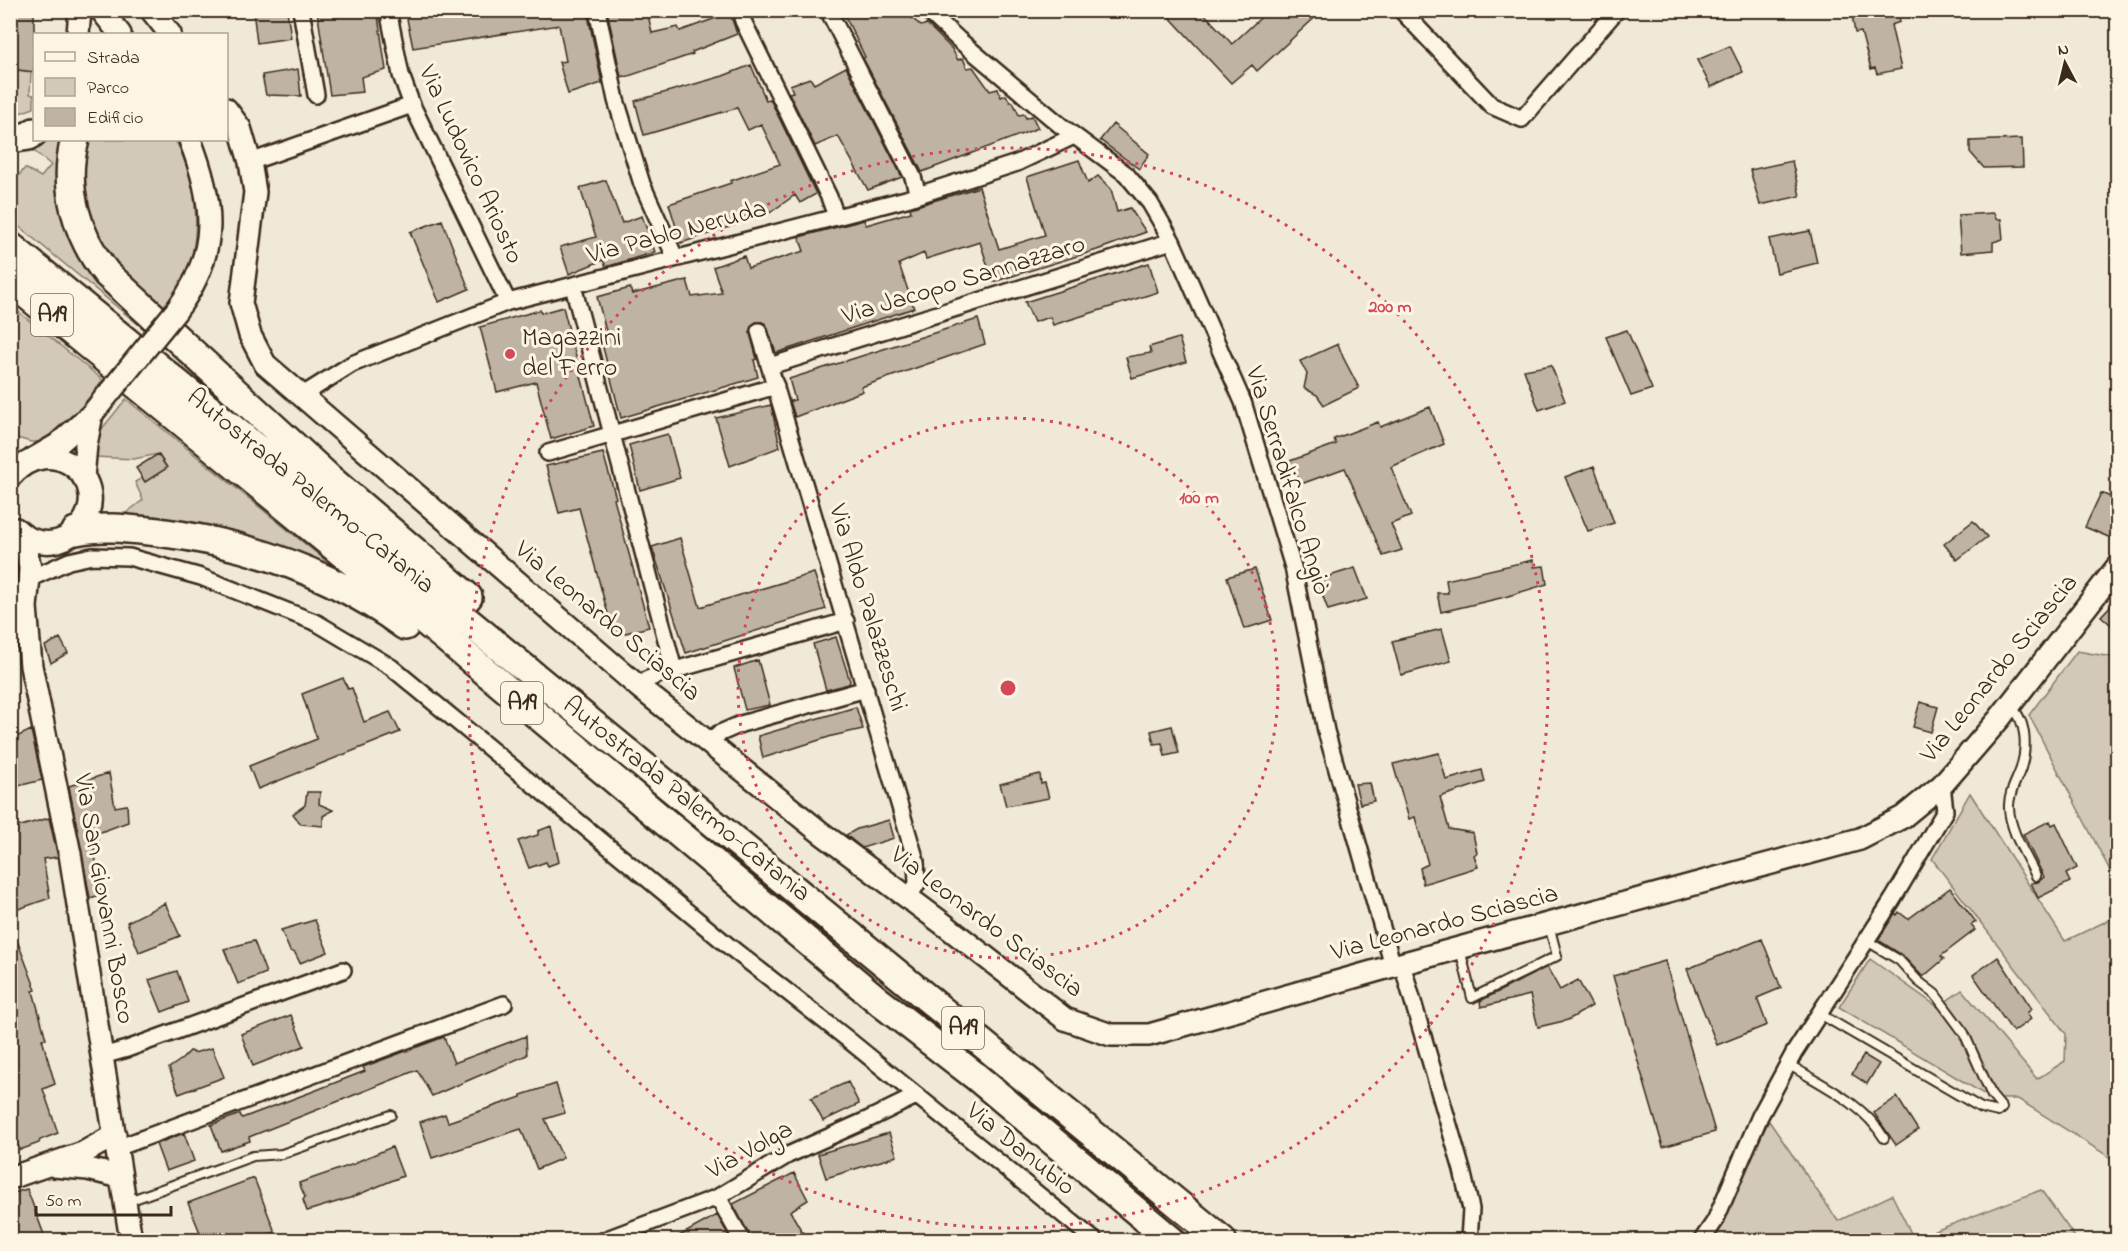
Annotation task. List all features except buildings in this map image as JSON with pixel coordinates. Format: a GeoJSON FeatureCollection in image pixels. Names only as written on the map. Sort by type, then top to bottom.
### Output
{"type":"FeatureCollection","features":[{"type":"Feature","properties":{"kind":"highway"},"geometry":{"type":"LineString","coordinates":[[10,139],[29,136],[33,133]]}},
{"type":"Feature","properties":{"kind":"highway"},"geometry":{"type":"LineString","coordinates":[[75,141],[70,155],[70,173],[79,226],[94,259],[106,274],[330,479],[637,742],[695,808]]}},
{"type":"Feature","properties":{"kind":"highway","name":"Autostrada Palermo-Catania"},"geometry":{"type":"LineString","coordinates":[[10,246],[1222,1240]]}},
{"type":"Feature","properties":{"kind":"highway","name":"Autostrada Palermo-Catania"},"geometry":{"type":"LineString","coordinates":[[10,281],[443,636],[831,962],[974,1075],[1171,1240]]}},
{"type":"Feature","properties":{"kind":"highway"},"geometry":{"type":"LineString","coordinates":[[67,536],[95,527],[117,527],[232,545],[295,566],[338,585],[382,609],[444,654],[720,881],[831,962]]}},
{"type":"Feature","properties":{"kind":"street"},"geometry":{"type":"LineString","coordinates":[[78,33],[80,10]]}},
{"type":"Feature","properties":{"kind":"street"},"geometry":{"type":"LineString","coordinates":[[101,10],[119,33]]}},
{"type":"Feature","properties":{"kind":"street"},"geometry":{"type":"LineString","coordinates":[[151,10],[169,33]]}},
{"type":"Feature","properties":{"kind":"street"},"geometry":{"type":"LineString","coordinates":[[301,10],[316,95]]}},
{"type":"Feature","properties":{"kind":"street","name":"Via Ludovico Ariosto"},"geometry":{"type":"LineString","coordinates":[[388,10],[401,75],[412,105],[508,302]]}},
{"type":"Feature","properties":{"kind":"street"},"geometry":{"type":"LineString","coordinates":[[597,10],[616,100],[635,163],[675,257]]}},
{"type":"Feature","properties":{"kind":"street"},"geometry":{"type":"LineString","coordinates":[[828,10],[914,177],[918,195]]}},
{"type":"Feature","properties":{"kind":"street","name":"Via Serradifalco Angiò"},"geometry":{"type":"LineString","coordinates":[[927,10],[959,40],[1074,136],[1126,174],[1149,203],[1172,241],[1243,402],[1293,567],[1326,731],[1462,1170],[1471,1209],[1468,1240]]}},
{"type":"Feature","properties":{"kind":"street"},"geometry":{"type":"LineString","coordinates":[[1401,10],[1492,106],[1521,119],[1617,10]]}},
{"type":"Feature","properties":{"kind":"street"},"geometry":{"type":"LineString","coordinates":[[743,21],[830,197],[836,216]]}},
{"type":"Feature","properties":{"kind":"street"},"geometry":{"type":"LineString","coordinates":[[250,162],[412,105]]}},
{"type":"Feature","properties":{"kind":"street","name":"Via Leonardo Sciascia"},"geometry":{"type":"LineString","coordinates":[[228,112],[240,128],[250,162],[255,192],[242,303],[250,335],[265,364],[639,687],[820,832],[1065,1019],[1110,1035],[1149,1035],[1860,839],[1903,817],[1942,785],[2009,706],[2118,566]]}},
{"type":"Feature","properties":{"kind":"street","name":"Via Pablo Neruda"},"geometry":{"type":"LineString","coordinates":[[301,396],[352,364],[508,302],[918,195],[1017,162],[1074,136]]}},
{"type":"Feature","properties":{"kind":"street"},"geometry":{"type":"LineString","coordinates":[[10,477],[19,467],[57,445],[92,414],[190,292],[200,274],[209,233],[206,194],[193,149]]}},
{"type":"Feature","properties":{"kind":"street","name":"Via Jacopo Sannazzaro"},"geometry":{"type":"LineString","coordinates":[[770,366],[1172,241]]}},
{"type":"Feature","properties":{"kind":"street"},"geometry":{"type":"LineString","coordinates":[[573,286],[674,670]]}},
{"type":"Feature","properties":{"kind":"street","name":"Via Aldo Palazzeschi"},"geometry":{"type":"LineString","coordinates":[[759,331],[916,861],[917,884],[908,898]]}},
{"type":"Feature","properties":{"kind":"street"},"geometry":{"type":"LineString","coordinates":[[548,453],[776,386]]}},
{"type":"Feature","properties":{"kind":"street"},"geometry":{"type":"LineString","coordinates":[[84,477],[86,444],[92,414]]}},
{"type":"Feature","properties":{"kind":"street"},"geometry":{"type":"LineString","coordinates":[[30,573],[85,520],[90,505],[89,491],[84,477],[74,466],[61,459],[46,457],[32,460]]}},
{"type":"Feature","properties":{"kind":"street"},"geometry":{"type":"LineString","coordinates":[[14,528],[37,541],[67,536]]}},
{"type":"Feature","properties":{"kind":"street"},"geometry":{"type":"LineString","coordinates":[[14,528],[26,549],[30,573]]}},
{"type":"Feature","properties":{"kind":"street","name":"Via Danubio"},"geometry":{"type":"LineString","coordinates":[[30,573],[93,556],[129,557],[201,577],[273,605],[326,629],[391,667],[730,947],[1094,1240]]}},
{"type":"Feature","properties":{"kind":"street","name":"Via San Giovanni Bosco"},"geometry":{"type":"LineString","coordinates":[[30,573],[26,606],[31,666],[70,854],[131,1240]]}},
{"type":"Feature","properties":{"kind":"street"},"geometry":{"type":"LineString","coordinates":[[639,687],[648,679],[674,670],[846,621]]}},
{"type":"Feature","properties":{"kind":"street"},"geometry":{"type":"LineString","coordinates":[[709,742],[718,734],[741,724],[866,689]]}},
{"type":"Feature","properties":{"kind":"street"},"geometry":{"type":"LineString","coordinates":[[1702,1240],[1715,1221],[1760,1116],[1788,1064],[1945,811],[1942,785]]}},
{"type":"Feature","properties":{"kind":"street"},"geometry":{"type":"LineString","coordinates":[[102,1056],[343,970]]}},
{"type":"Feature","properties":{"kind":"street"},"geometry":{"type":"LineString","coordinates":[[10,1178],[504,1004]]}},
{"type":"Feature","properties":{"kind":"street","name":"Via Volga"},"geometry":{"type":"LineString","coordinates":[[604,1240],[718,1197],[788,1155],[916,1096]]}},
{"type":"Feature","properties":{"kind":"street"},"geometry":{"type":"LineString","coordinates":[[46,1166],[88,1169],[121,1178]]}},
{"type":"Feature","properties":{"kind":"street"},"geometry":{"type":"LineString","coordinates":[[718,1197],[742,1240]]}},
{"type":"Feature","properties":{"kind":"lane"},"geometry":{"type":"LineString","coordinates":[[2009,706],[2018,713],[2023,726],[2024,749],[2021,767],[2008,804],[2010,820],[2036,876]]}},
{"type":"Feature","properties":{"kind":"lane"},"geometry":{"type":"LineString","coordinates":[[1460,948],[1472,998],[1557,956],[1549,924]]}},
{"type":"Feature","properties":{"kind":"lane"},"geometry":{"type":"LineString","coordinates":[[1820,1014],[1981,1108],[1998,1112],[2002,1108],[1992,1096],[1964,1033],[1935,994],[1918,981],[1899,960],[1867,940]]}},
{"type":"Feature","properties":{"kind":"lane"},"geometry":{"type":"LineString","coordinates":[[1788,1064],[1857,1107],[1876,1125],[1884,1138]]}},
{"type":"Feature","properties":{"kind":"lane"},"geometry":{"type":"LineString","coordinates":[[125,1203],[254,1156],[282,1154],[391,1115]]}},
{"type":"Feature","properties":{"kind":"green space"},"geometry":{"type":"Polygon","coordinates":[[[11,69],[31,72],[30,94],[33,95],[33,108],[11,116],[11,69]]]}},
{"type":"Feature","properties":{"kind":"green space"},"geometry":{"type":"Polygon","coordinates":[[[43,141],[65,141],[62,196],[201,376],[11,220],[10,177],[15,180],[25,168],[41,177],[51,165],[29,147],[43,141]]]}},
{"type":"Feature","properties":{"kind":"green space"},"geometry":{"type":"Polygon","coordinates":[[[88,141],[176,141],[185,160],[191,182],[195,205],[195,229],[193,252],[186,274],[176,294],[162,312],[111,267],[84,208],[82,155],[88,141]]]}},
{"type":"Feature","properties":{"kind":"green space"},"geometry":{"type":"Polygon","coordinates":[[[10,305],[103,380],[59,435],[45,442],[31,442],[17,438],[11,433],[10,305]]]}},
{"type":"Feature","properties":{"kind":"green space"},"geometry":{"type":"Polygon","coordinates":[[[126,399],[341,573],[126,513],[143,500],[135,482],[142,478],[145,482],[167,467],[158,454],[134,459],[95,457],[100,431],[126,399]]]}},
{"type":"Feature","properties":{"kind":"green space"},"geometry":{"type":"Polygon","coordinates":[[[2077,651],[2117,658],[2117,884],[2029,715],[2077,651]]]}},
{"type":"Feature","properties":{"kind":"green space"},"geometry":{"type":"Polygon","coordinates":[[[1970,793],[2065,941],[2117,916],[2117,1162],[2018,1099],[1992,1099],[1839,1007],[1870,959],[1938,1007],[1962,990],[2037,1079],[2065,1061],[2066,1034],[1932,859],[1970,793]]]}},
{"type":"Feature","properties":{"kind":"green space"},"geometry":{"type":"Polygon","coordinates":[[[1769,1121],[1838,1221],[1892,1195],[1914,1239],[2041,1190],[2077,1240],[1707,1240],[1769,1121]]]}},
{"type":"Feature","properties":{"kind":"place","name":"Magazzini del Ferro"},"geometry":{"type":"Point","coordinates":[510,354]}}]}
